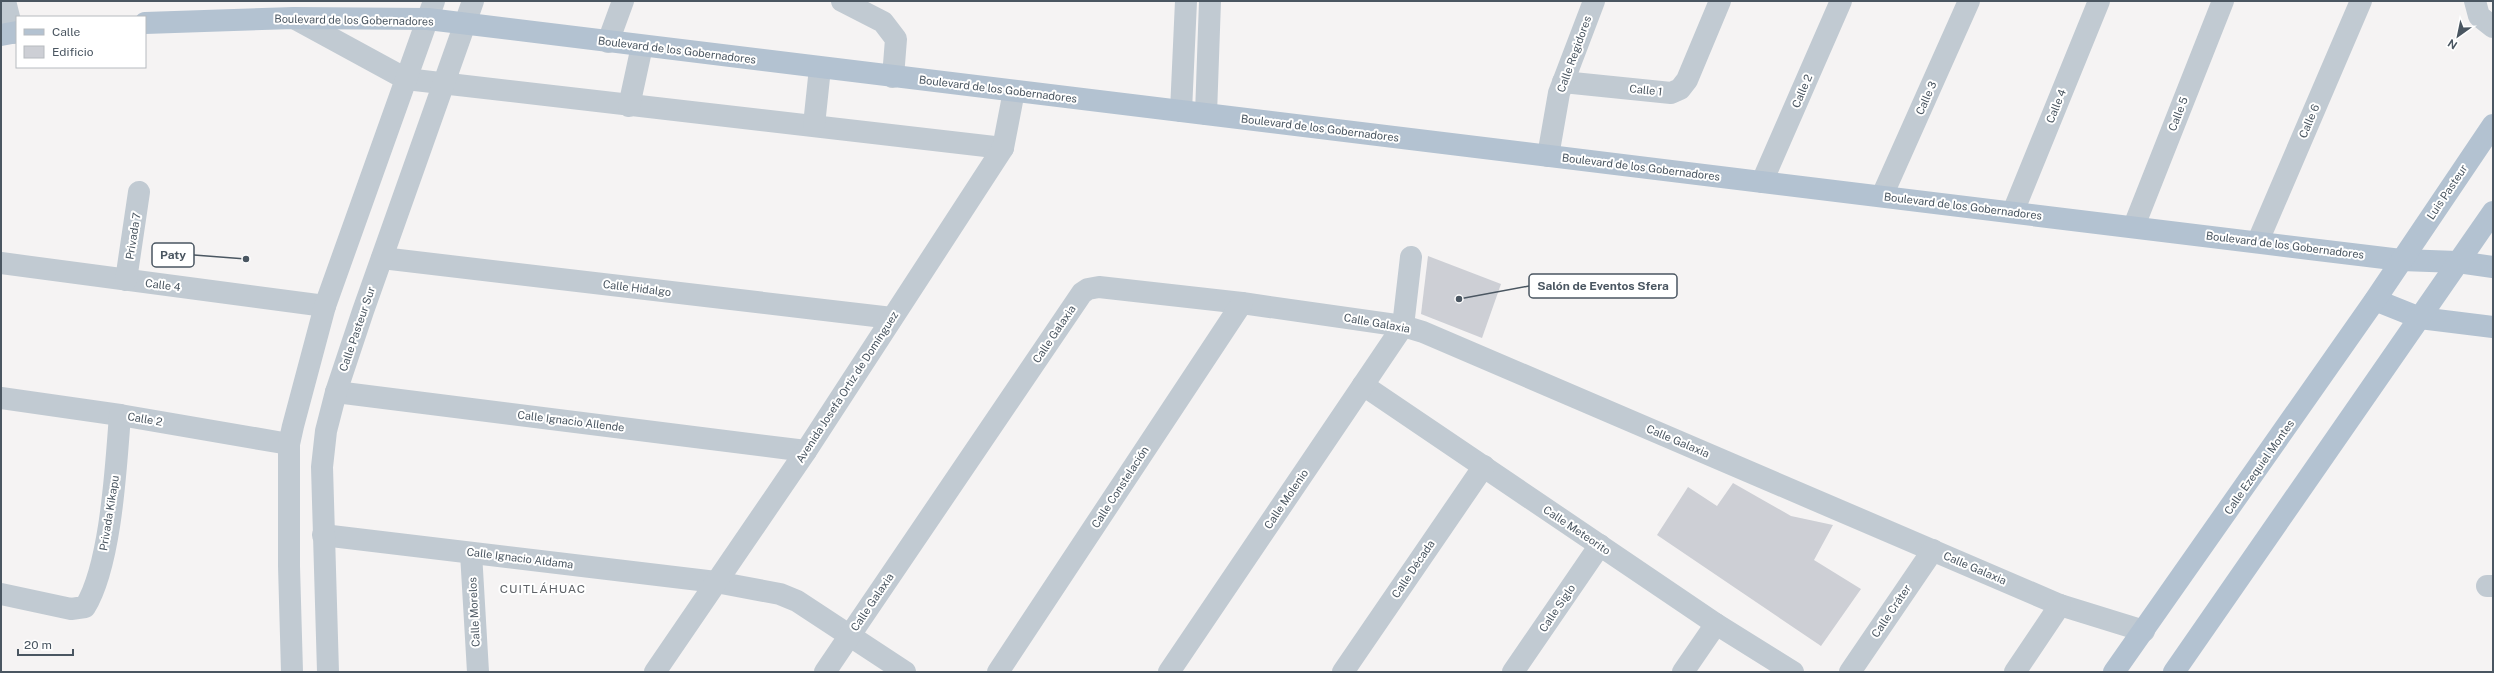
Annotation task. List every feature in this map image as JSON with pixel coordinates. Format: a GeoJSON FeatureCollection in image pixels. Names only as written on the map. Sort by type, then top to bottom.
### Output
{"type":"FeatureCollection","features":[{"type":"Feature","properties":{"kind":"main road","name":"Boulevard de los Gobernadores"},"geometry":{"type":"LineString","coordinates":[[146,23],[294,18],[431,10],[466,25],[2258,241],[2401,260],[2458,262],[2493,267]]}},
{"type":"Feature","properties":{"kind":"main road","name":"Luis Pasteur"},"geometry":{"type":"LineString","coordinates":[[2401,260],[2493,125]]}},
{"type":"Feature","properties":{"kind":"main road"},"geometry":{"type":"LineString","coordinates":[[2174,672],[2493,212]]}},
{"type":"Feature","properties":{"kind":"main road","name":"Calle Ezequiel Montes"},"geometry":{"type":"LineString","coordinates":[[2114,672],[2375,300],[2401,260]]}},
{"type":"Feature","properties":{"kind":"main road"},"geometry":{"type":"LineString","coordinates":[[2375,300],[2420,318],[2493,327]]}},
{"type":"Feature","properties":{"kind":"street"},"geometry":{"type":"LineString","coordinates":[[4,1],[10,33]]}},
{"type":"Feature","properties":{"kind":"street","name":"Calle Pasteur Sur"},"geometry":{"type":"LineString","coordinates":[[328,672],[323,535],[323,452],[326,431],[336,392],[382,258],[474,1]]}},
{"type":"Feature","properties":{"kind":"street"},"geometry":{"type":"LineString","coordinates":[[608,42],[623,1]]}},
{"type":"Feature","properties":{"kind":"street"},"geometry":{"type":"LineString","coordinates":[[842,1],[883,22],[896,39],[893,76]]}},
{"type":"Feature","properties":{"kind":"street"},"geometry":{"type":"LineString","coordinates":[[1181,111],[1186,1]]}},
{"type":"Feature","properties":{"kind":"street"},"geometry":{"type":"LineString","coordinates":[[1206,114],[1210,1]]}},
{"type":"Feature","properties":{"kind":"street","name":"Calle Regidores"},"geometry":{"type":"LineString","coordinates":[[1548,156],[1559,93],[1594,1]]}},
{"type":"Feature","properties":{"kind":"street","name":"Calle 1"},"geometry":{"type":"LineString","coordinates":[[1563,82],[1671,93],[1680,89],[1687,80],[1720,1]]}},
{"type":"Feature","properties":{"kind":"street","name":"Calle 2"},"geometry":{"type":"LineString","coordinates":[[1762,182],[1841,1]]}},
{"type":"Feature","properties":{"kind":"street","name":"Calle 3"},"geometry":{"type":"LineString","coordinates":[[1882,196],[1969,1]]}},
{"type":"Feature","properties":{"kind":"street","name":"Calle 4"},"geometry":{"type":"LineString","coordinates":[[2013,212],[2099,1]]}},
{"type":"Feature","properties":{"kind":"street","name":"Calle 5"},"geometry":{"type":"LineString","coordinates":[[2134,226],[2223,1]]}},
{"type":"Feature","properties":{"kind":"street","name":"Calle 6"},"geometry":{"type":"LineString","coordinates":[[2258,241],[2361,1]]}},
{"type":"Feature","properties":{"kind":"street"},"geometry":{"type":"LineString","coordinates":[[2475,1],[2479,16],[2493,27]]}},
{"type":"Feature","properties":{"kind":"street"},"geometry":{"type":"LineString","coordinates":[[292,672],[289,566],[289,444],[325,306],[431,10]]}},
{"type":"Feature","properties":{"kind":"street"},"geometry":{"type":"LineString","coordinates":[[294,18],[406,78],[444,84],[548,94],[630,106],[814,125],[1003,148]]}},
{"type":"Feature","properties":{"kind":"street"},"geometry":{"type":"LineString","coordinates":[[630,106],[642,46]]}},
{"type":"Feature","properties":{"kind":"street"},"geometry":{"type":"LineString","coordinates":[[814,125],[820,68]]}},
{"type":"Feature","properties":{"kind":"street","name":"Avenida Josefa Ortiz de Domínguez"},"geometry":{"type":"LineString","coordinates":[[655,672],[806,451],[1003,148],[1014,91]]}},
{"type":"Feature","properties":{"kind":"street","name":"Privada 7"},"geometry":{"type":"LineString","coordinates":[[126,280],[139,192]]}},
{"type":"Feature","properties":{"kind":"street"},"geometry":{"type":"LineString","coordinates":[[1403,326],[1411,257]]}},
{"type":"Feature","properties":{"kind":"street","name":"Calle Hidalgo"},"geometry":{"type":"LineString","coordinates":[[382,258],[892,318]]}},
{"type":"Feature","properties":{"kind":"street","name":"Calle 4"},"geometry":{"type":"LineString","coordinates":[[1,263],[325,306]]}},
{"type":"Feature","properties":{"kind":"street","name":"Calle Galaxia"},"geometry":{"type":"LineString","coordinates":[[825,672],[1082,293],[1088,289],[1099,287],[1242,303],[1403,326],[1423,332],[2060,605],[2144,631]]}},
{"type":"Feature","properties":{"kind":"street","name":"Calle Constelación"},"geometry":{"type":"LineString","coordinates":[[998,672],[1242,303]]}},
{"type":"Feature","properties":{"kind":"street","name":"Calle Molenio"},"geometry":{"type":"LineString","coordinates":[[1169,672],[1403,326]]}},
{"type":"Feature","properties":{"kind":"street","name":"Calle Meteorito"},"geometry":{"type":"LineString","coordinates":[[1363,385],[1716,624],[1793,672]]}},
{"type":"Feature","properties":{"kind":"street","name":"Calle Ignacio Allende"},"geometry":{"type":"LineString","coordinates":[[336,392],[806,451]]}},
{"type":"Feature","properties":{"kind":"street","name":"Calle 2"},"geometry":{"type":"LineString","coordinates":[[1,398],[120,415],[289,444]]}},
{"type":"Feature","properties":{"kind":"street","name":"Privada Kikapu"},"geometry":{"type":"LineString","coordinates":[[1,594],[71,609],[85,607],[94,593],[107,534],[120,415]]}},
{"type":"Feature","properties":{"kind":"street","name":"Calle Década"},"geometry":{"type":"LineString","coordinates":[[1343,672],[1484,466]]}},
{"type":"Feature","properties":{"kind":"street","name":"Calle Ignacio Aldama"},"geometry":{"type":"LineString","coordinates":[[323,535],[716,582],[780,594],[797,600],[905,672]]}},
{"type":"Feature","properties":{"kind":"street","name":"Calle Siglo"},"geometry":{"type":"LineString","coordinates":[[1514,672],[1600,545]]}},
{"type":"Feature","properties":{"kind":"street","name":"Calle Cráter"},"geometry":{"type":"LineString","coordinates":[[1850,672],[1933,550]]}},
{"type":"Feature","properties":{"kind":"street","name":"Calle Morelos"},"geometry":{"type":"LineString","coordinates":[[471,552],[478,672]]}},
{"type":"Feature","properties":{"kind":"street"},"geometry":{"type":"LineString","coordinates":[[2015,672],[2060,605]]}},
{"type":"Feature","properties":{"kind":"street"},"geometry":{"type":"LineString","coordinates":[[1683,672],[1716,624]]}},
{"type":"Feature","properties":{"kind":"building"},"geometry":{"type":"Polygon","coordinates":[[[1428,256],[1501,284],[1482,338],[1421,314],[1428,256]]]}},
{"type":"Feature","properties":{"kind":"building"},"geometry":{"type":"Polygon","coordinates":[[[1733,483],[1791,516],[1833,525],[1814,560],[1861,589],[1821,646],[1657,535],[1688,487],[1717,506],[1733,483]]]}},
{"type":"Feature","properties":{"kind":"place","name":"Paty"},"geometry":{"type":"Point","coordinates":[246,259]}},
{"type":"Feature","properties":{"kind":"place","name":"Salón de Eventos Sfera"},"geometry":{"type":"Point","coordinates":[1459,299]}},
{"type":"Feature","properties":{"kind":"district","name":"CUITLÁHUAC"},"geometry":{"type":"Point","coordinates":[543,589]}}]}
